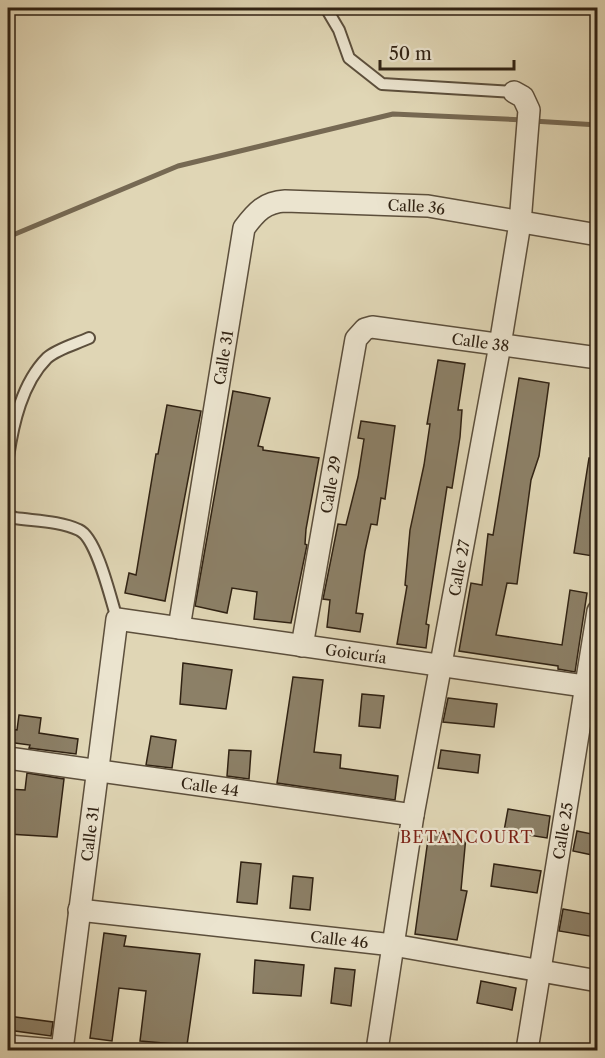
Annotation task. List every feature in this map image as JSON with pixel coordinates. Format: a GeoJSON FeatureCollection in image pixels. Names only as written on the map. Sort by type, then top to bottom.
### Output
{"type":"FeatureCollection","features":[{"type":"Feature","properties":{"kind":"street","name":"Calle 27"},"geometry":{"type":"LineString","coordinates":[[377,1050],[413,815],[442,666],[520,223],[529,110],[523,97],[514,92]]}},
{"type":"Feature","properties":{"kind":"street","name":"Calle 36"},"geometry":{"type":"LineString","coordinates":[[244,228],[261,208],[271,202],[285,201],[428,206],[597,235]]}},
{"type":"Feature","properties":{"kind":"street","name":"Calle 31"},"geometry":{"type":"LineString","coordinates":[[178,628],[244,228]]}},
{"type":"Feature","properties":{"kind":"street","name":"Calle 38"},"geometry":{"type":"LineString","coordinates":[[365,329],[372,327],[597,358]]}},
{"type":"Feature","properties":{"kind":"street","name":"Calle 29"},"geometry":{"type":"LineString","coordinates":[[302,646],[356,339],[365,329]]}},
{"type":"Feature","properties":{"kind":"street","name":"Calle 25"},"geometry":{"type":"LineString","coordinates":[[527,1050],[590,687],[597,611]]}},
{"type":"Feature","properties":{"kind":"street","name":"Calle 31"},"geometry":{"type":"LineString","coordinates":[[62,1050],[117,619]]}},
{"type":"Feature","properties":{"kind":"street","name":"Goicuría"},"geometry":{"type":"LineString","coordinates":[[117,619],[590,687]]}},
{"type":"Feature","properties":{"kind":"street","name":"Calle 44"},"geometry":{"type":"LineString","coordinates":[[8,758],[413,815]]}},
{"type":"Feature","properties":{"kind":"street","name":"Calle 46"},"geometry":{"type":"LineString","coordinates":[[80,910],[393,945],[597,981]]}},
{"type":"Feature","properties":{"kind":"street"},"geometry":{"type":"LineString","coordinates":[[8,1046],[54,1050]]}},
{"type":"Feature","properties":{"kind":"lane"},"geometry":{"type":"LineString","coordinates":[[326,8],[339,30],[349,58],[382,84],[514,92]]}},
{"type":"Feature","properties":{"kind":"lane"},"geometry":{"type":"LineString","coordinates":[[8,457],[14,421],[32,379],[48,357],[89,338]]}},
{"type":"Feature","properties":{"kind":"lane"},"geometry":{"type":"LineString","coordinates":[[8,515],[64,525],[82,531],[92,544],[117,619]]}},
{"type":"Feature","properties":{"kind":"building"},"geometry":{"type":"Polygon","coordinates":[[[438,360],[465,364],[458,410],[462,410],[460,437],[452,488],[447,487],[426,624],[429,625],[426,648],[397,644],[407,586],[405,585],[410,530],[424,465],[430,424],[427,424],[438,360]]]}},
{"type":"Feature","properties":{"kind":"building"},"geometry":{"type":"Polygon","coordinates":[[[519,378],[549,383],[539,456],[531,480],[517,584],[507,583],[496,635],[562,645],[570,590],[587,593],[575,672],[558,669],[558,666],[459,651],[471,583],[482,585],[488,534],[493,535],[519,378]]]}},
{"type":"Feature","properties":{"kind":"building"},"geometry":{"type":"Polygon","coordinates":[[[233,391],[270,398],[258,446],[263,447],[263,450],[319,458],[306,529],[305,544],[307,545],[291,623],[254,619],[257,592],[232,588],[227,613],[195,606],[233,391]]]}},
{"type":"Feature","properties":{"kind":"building"},"geometry":{"type":"Polygon","coordinates":[[[167,405],[201,411],[165,601],[125,593],[129,573],[136,575],[156,454],[158,454],[167,405]]]}},
{"type":"Feature","properties":{"kind":"building"},"geometry":{"type":"Polygon","coordinates":[[[361,421],[395,426],[385,499],[381,498],[377,525],[371,524],[365,551],[356,613],[363,614],[360,632],[327,627],[330,600],[323,599],[338,524],[346,525],[358,477],[364,439],[358,438],[361,421]]]}},
{"type":"Feature","properties":{"kind":"building"},"geometry":{"type":"Polygon","coordinates":[[[589,458],[597,459],[597,530],[593,556],[574,553],[589,458]]]}},
{"type":"Feature","properties":{"kind":"building"},"geometry":{"type":"Polygon","coordinates":[[[183,663],[232,670],[226,709],[180,704],[183,663]]]}},
{"type":"Feature","properties":{"kind":"building"},"geometry":{"type":"Polygon","coordinates":[[[293,677],[323,680],[314,752],[341,755],[340,768],[398,776],[395,800],[277,783],[293,677]]]}},
{"type":"Feature","properties":{"kind":"building"},"geometry":{"type":"Polygon","coordinates":[[[362,694],[384,696],[380,728],[359,726],[362,694]]]}},
{"type":"Feature","properties":{"kind":"building"},"geometry":{"type":"Polygon","coordinates":[[[448,698],[497,704],[494,727],[443,722],[448,698]]]}},
{"type":"Feature","properties":{"kind":"building"},"geometry":{"type":"Polygon","coordinates":[[[19,715],[41,718],[39,733],[78,739],[76,754],[29,748],[30,745],[8,742],[8,729],[17,730],[19,715]]]}},
{"type":"Feature","properties":{"kind":"building"},"geometry":{"type":"Polygon","coordinates":[[[151,736],[176,740],[172,768],[146,765],[151,736]]]}},
{"type":"Feature","properties":{"kind":"building"},"geometry":{"type":"Polygon","coordinates":[[[229,750],[251,751],[249,779],[227,776],[229,750]]]}},
{"type":"Feature","properties":{"kind":"building"},"geometry":{"type":"Polygon","coordinates":[[[441,750],[480,755],[478,773],[438,768],[441,750]]]}},
{"type":"Feature","properties":{"kind":"building"},"geometry":{"type":"Polygon","coordinates":[[[27,773],[64,779],[57,837],[8,834],[8,789],[25,790],[27,773]]]}},
{"type":"Feature","properties":{"kind":"building"},"geometry":{"type":"Polygon","coordinates":[[[508,809],[550,816],[547,838],[504,831],[508,809]]]}},
{"type":"Feature","properties":{"kind":"building"},"geometry":{"type":"Polygon","coordinates":[[[577,831],[597,835],[597,856],[573,851],[577,831]]]}},
{"type":"Feature","properties":{"kind":"building"},"geometry":{"type":"Polygon","coordinates":[[[429,832],[466,836],[461,890],[467,891],[457,940],[415,934],[429,832]]]}},
{"type":"Feature","properties":{"kind":"building"},"geometry":{"type":"Polygon","coordinates":[[[241,862],[261,864],[257,904],[237,902],[241,862]]]}},
{"type":"Feature","properties":{"kind":"building"},"geometry":{"type":"Polygon","coordinates":[[[494,864],[541,871],[537,893],[491,886],[494,864]]]}},
{"type":"Feature","properties":{"kind":"building"},"geometry":{"type":"Polygon","coordinates":[[[293,876],[313,878],[310,910],[290,908],[293,876]]]}},
{"type":"Feature","properties":{"kind":"building"},"geometry":{"type":"Polygon","coordinates":[[[563,909],[597,915],[595,937],[559,931],[563,909]]]}},
{"type":"Feature","properties":{"kind":"building"},"geometry":{"type":"Polygon","coordinates":[[[104,933],[126,936],[124,946],[200,954],[187,1045],[140,1041],[146,991],[119,988],[112,1041],[90,1038],[104,933]]]}},
{"type":"Feature","properties":{"kind":"building"},"geometry":{"type":"Polygon","coordinates":[[[255,960],[304,965],[301,996],[253,993],[255,960]]]}},
{"type":"Feature","properties":{"kind":"building"},"geometry":{"type":"Polygon","coordinates":[[[335,968],[355,970],[351,1006],[331,1003],[335,968]]]}},
{"type":"Feature","properties":{"kind":"building"},"geometry":{"type":"Polygon","coordinates":[[[481,981],[516,988],[512,1010],[477,1003],[481,981]]]}},
{"type":"Feature","properties":{"kind":"building"},"geometry":{"type":"Polygon","coordinates":[[[8,1016],[53,1022],[51,1036],[8,1030],[8,1016]]]}},
{"type":"Feature","properties":{"kind":"waterway"},"geometry":{"type":"LineString","coordinates":[[8,237],[178,166],[393,114],[524,120]]}},
{"type":"Feature","properties":{"kind":"waterway"},"geometry":{"type":"LineString","coordinates":[[533,121],[598,125]]}},
{"type":"Feature","properties":{"kind":"district","name":"BETANCOURT"},"geometry":{"type":"Point","coordinates":[467,837]}}]}
